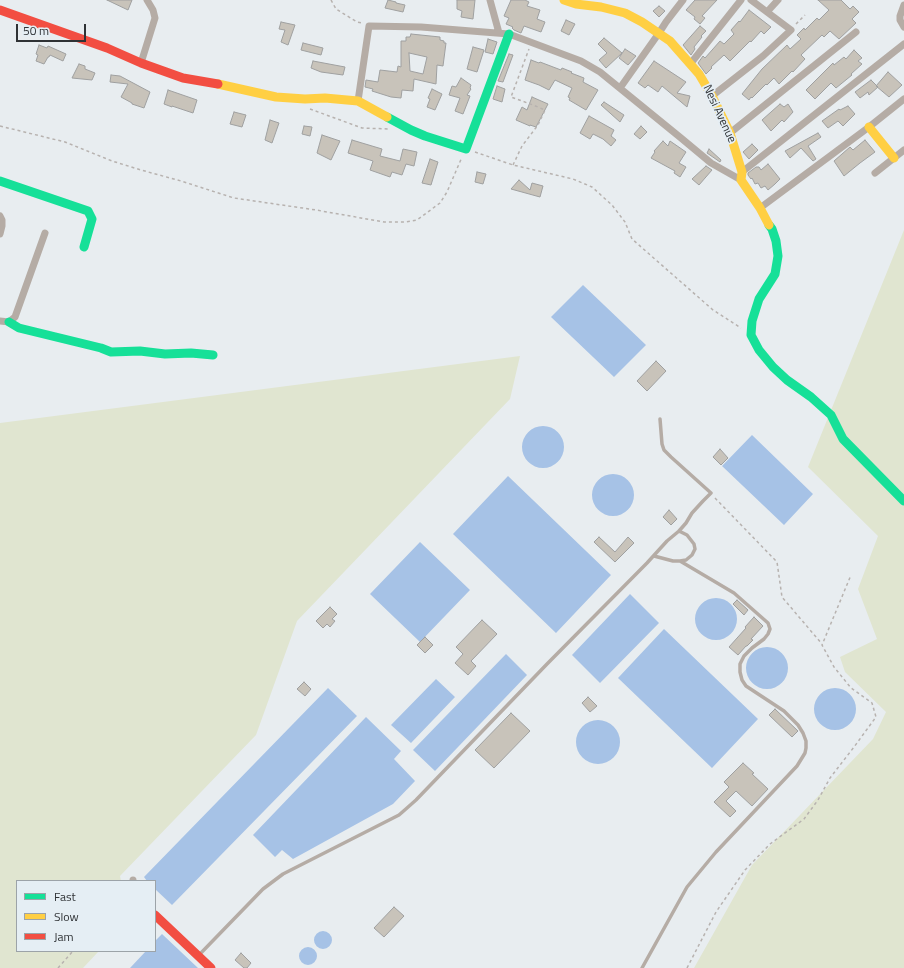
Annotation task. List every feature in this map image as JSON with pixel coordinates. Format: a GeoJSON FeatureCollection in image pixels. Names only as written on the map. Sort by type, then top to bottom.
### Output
{"type":"FeatureCollection","features":[{"type":"Feature","properties":{"kind":"street"},"geometry":{"type":"LineString","coordinates":[[142,63],[155,18],[153,10],[147,0]]}},
{"type":"Feature","properties":{"kind":"street"},"geometry":{"type":"LineString","coordinates":[[490,0],[499,33]]}},
{"type":"Feature","properties":{"kind":"street","name":"Nesi Avenue"},"geometry":{"type":"LineString","coordinates":[[564,0],[576,4],[588,3],[624,13],[659,33],[670,41],[691,63],[712,96],[730,133],[741,176],[772,229],[776,241],[778,256],[774,274],[759,299],[752,321],[751,335]]}},
{"type":"Feature","properties":{"kind":"street"},"geometry":{"type":"LineString","coordinates":[[620,88],[683,0]]}},
{"type":"Feature","properties":{"kind":"street"},"geometry":{"type":"LineString","coordinates":[[691,63],[741,0]]}},
{"type":"Feature","properties":{"kind":"street"},"geometry":{"type":"LineString","coordinates":[[712,96],[763,56],[791,30],[751,0]]}},
{"type":"Feature","properties":{"kind":"street"},"geometry":{"type":"LineString","coordinates":[[767,12],[778,0]]}},
{"type":"Feature","properties":{"kind":"street"},"geometry":{"type":"LineString","coordinates":[[904,6],[900,20],[904,27]]}},
{"type":"Feature","properties":{"kind":"street"},"geometry":{"type":"LineString","coordinates":[[0,10],[107,48],[183,78],[220,84],[276,97],[305,99],[325,98],[358,101],[410,130],[466,149],[509,34]]}},
{"type":"Feature","properties":{"kind":"street"},"geometry":{"type":"LineString","coordinates":[[358,101],[369,26],[421,27],[509,34],[581,60],[600,72],[711,163],[741,176],[904,44]]}},
{"type":"Feature","properties":{"kind":"street"},"geometry":{"type":"LineString","coordinates":[[730,133],[856,32]]}},
{"type":"Feature","properties":{"kind":"street"},"geometry":{"type":"LineString","coordinates":[[760,208],[869,127],[904,99]]}},
{"type":"Feature","properties":{"kind":"street"},"geometry":{"type":"LineString","coordinates":[[869,127],[894,158]]}},
{"type":"Feature","properties":{"kind":"street"},"geometry":{"type":"LineString","coordinates":[[875,173],[904,150]]}},
{"type":"Feature","properties":{"kind":"street"},"geometry":{"type":"LineString","coordinates":[[0,181],[88,211],[92,219],[84,247]]}},
{"type":"Feature","properties":{"kind":"street"},"geometry":{"type":"LineString","coordinates":[[0,216],[2,220],[0,234]]}},
{"type":"Feature","properties":{"kind":"street"},"geometry":{"type":"LineString","coordinates":[[5,321],[15,317],[17,313],[45,233]]}},
{"type":"Feature","properties":{"kind":"street"},"geometry":{"type":"LineString","coordinates":[[5,321],[19,328],[101,348],[111,352],[140,351],[165,354],[191,353],[213,355]]}},
{"type":"Feature","properties":{"kind":"street"},"geometry":{"type":"LineString","coordinates":[[751,335],[759,350],[773,367],[831,415],[843,439],[904,501]]}},
{"type":"Feature","properties":{"kind":"street"},"geometry":{"type":"LineString","coordinates":[[156,916],[211,968]]}},
{"type":"Feature","properties":{"kind":"lane"},"geometry":{"type":"LineString","coordinates":[[198,956],[263,889],[283,874],[399,814],[407,808],[686,523],[696,509],[711,493],[664,450],[662,444],[660,419]]}},
{"type":"Feature","properties":{"kind":"lane"},"geometry":{"type":"LineString","coordinates":[[654,556],[673,561],[680,561],[686,560],[692,555],[695,549],[694,544],[687,535],[679,531]]}},
{"type":"Feature","properties":{"kind":"lane"},"geometry":{"type":"LineString","coordinates":[[642,968],[687,887],[716,852],[797,766],[805,753],[806,748],[803,733],[798,725],[784,711],[746,686],[742,680],[740,664],[744,656],[768,634],[770,629],[768,622],[734,593],[680,561]]}},
{"type":"Feature","properties":{"kind":"path"},"geometry":{"type":"LineString","coordinates":[[331,0],[336,8],[357,22],[369,26]]}},
{"type":"Feature","properties":{"kind":"path"},"geometry":{"type":"LineString","coordinates":[[791,30],[805,15]]}},
{"type":"Feature","properties":{"kind":"path"},"geometry":{"type":"LineString","coordinates":[[513,165],[522,146],[538,125],[545,110],[511,97],[532,42]]}},
{"type":"Feature","properties":{"kind":"path"},"geometry":{"type":"LineString","coordinates":[[305,107],[362,128],[390,129]]}},
{"type":"Feature","properties":{"kind":"path"},"geometry":{"type":"LineString","coordinates":[[0,126],[65,142],[112,161],[234,198],[384,222],[405,222],[417,220],[440,203],[447,192],[466,149],[513,165],[573,179],[592,188],[612,205],[625,222],[632,239],[713,310],[751,335]]}},
{"type":"Feature","properties":{"kind":"path"},"geometry":{"type":"LineString","coordinates":[[687,968],[716,912],[745,870],[770,844],[804,819],[818,800],[830,778],[876,717],[872,703],[851,688],[834,667],[822,645],[782,597],[777,562],[711,493]]}},
{"type":"Feature","properties":{"kind":"path"},"geometry":{"type":"LineString","coordinates":[[822,645],[851,575]]}},
{"type":"Feature","properties":{"kind":"path"},"geometry":{"type":"LineString","coordinates":[[58,968],[72,952]]}},
{"type":"Feature","properties":{"kind":"green space"},"geometry":{"type":"Polygon","coordinates":[[[904,230],[904,968],[694,968],[752,865],[873,739],[886,712],[845,672],[840,657],[877,639],[858,589],[878,536],[808,467],[904,230]]]}},
{"type":"Feature","properties":{"kind":"green space"},"geometry":{"type":"Polygon","coordinates":[[[520,356],[510,399],[297,621],[256,735],[120,876],[121,880],[16,880],[16,952],[98,952],[83,968],[0,968],[0,423],[520,356]]]}},
{"type":"Feature","properties":{"kind":"water"},"geometry":{"type":"Polygon","coordinates":[[[583,285],[646,345],[614,377],[551,317],[583,285]]]}},
{"type":"Feature","properties":{"kind":"water"},"geometry":{"type":"Polygon","coordinates":[[[543,426],[558,432],[564,447],[558,462],[543,468],[528,462],[522,447],[528,432],[543,426]]]}},
{"type":"Feature","properties":{"kind":"water"},"geometry":{"type":"Polygon","coordinates":[[[752,435],[813,494],[784,525],[722,466],[752,435]]]}},
{"type":"Feature","properties":{"kind":"water"},"geometry":{"type":"Polygon","coordinates":[[[613,474],[628,480],[634,495],[628,510],[613,516],[598,510],[592,495],[598,480],[613,474]]]}},
{"type":"Feature","properties":{"kind":"water"},"geometry":{"type":"Polygon","coordinates":[[[508,476],[611,575],[556,633],[453,534],[508,476]]]}},
{"type":"Feature","properties":{"kind":"water"},"geometry":{"type":"Polygon","coordinates":[[[420,542],[470,590],[420,642],[370,594],[420,542]]]}},
{"type":"Feature","properties":{"kind":"water"},"geometry":{"type":"Polygon","coordinates":[[[630,594],[659,623],[600,683],[572,655],[630,594]]]}},
{"type":"Feature","properties":{"kind":"water"},"geometry":{"type":"Polygon","coordinates":[[[716,598],[731,604],[737,619],[731,634],[716,640],[701,634],[695,619],[701,604],[716,598]]]}},
{"type":"Feature","properties":{"kind":"water"},"geometry":{"type":"Polygon","coordinates":[[[664,629],[758,719],[712,768],[618,678],[664,629]]]}},
{"type":"Feature","properties":{"kind":"water"},"geometry":{"type":"Polygon","coordinates":[[[767,647],[782,653],[788,668],[782,683],[767,689],[752,683],[746,668],[752,653],[767,647]]]}},
{"type":"Feature","properties":{"kind":"water"},"geometry":{"type":"Polygon","coordinates":[[[506,654],[527,675],[435,771],[413,750],[506,654]]]}},
{"type":"Feature","properties":{"kind":"water"},"geometry":{"type":"Polygon","coordinates":[[[436,679],[455,697],[411,743],[391,725],[436,679]]]}},
{"type":"Feature","properties":{"kind":"water"},"geometry":{"type":"Polygon","coordinates":[[[328,688],[357,716],[172,905],[156,890],[156,880],[146,880],[144,877],[328,688]]]}},
{"type":"Feature","properties":{"kind":"water"},"geometry":{"type":"Polygon","coordinates":[[[835,688],[850,694],[856,709],[850,724],[835,730],[820,724],[814,709],[820,694],[835,688]]]}},
{"type":"Feature","properties":{"kind":"water"},"geometry":{"type":"Polygon","coordinates":[[[366,717],[401,751],[394,759],[415,781],[393,804],[293,859],[282,850],[275,857],[253,835],[366,717]]]}},
{"type":"Feature","properties":{"kind":"water"},"geometry":{"type":"Polygon","coordinates":[[[598,720],[610,724],[616,730],[620,742],[616,754],[610,760],[598,764],[586,760],[580,754],[576,742],[580,730],[586,724],[598,720]]]}},
{"type":"Feature","properties":{"kind":"water"},"geometry":{"type":"Polygon","coordinates":[[[319,931],[327,931],[332,936],[330,947],[327,949],[319,949],[314,944],[314,936],[319,931]]]}},
{"type":"Feature","properties":{"kind":"water"},"geometry":{"type":"Polygon","coordinates":[[[162,934],[198,968],[130,968],[145,952],[156,952],[156,940],[162,934]]]}},
{"type":"Feature","properties":{"kind":"water"},"geometry":{"type":"Polygon","coordinates":[[[304,947],[312,947],[317,952],[315,963],[312,965],[304,965],[299,960],[299,952],[304,947]]]}},
{"type":"Feature","properties":{"kind":"building"},"geometry":{"type":"Polygon","coordinates":[[[107,0],[132,0],[128,10],[107,0]]]}},
{"type":"Feature","properties":{"kind":"building"},"geometry":{"type":"Polygon","coordinates":[[[388,0],[405,5],[403,12],[385,8],[388,0]]]}},
{"type":"Feature","properties":{"kind":"building"},"geometry":{"type":"Polygon","coordinates":[[[457,0],[475,0],[473,19],[461,17],[462,11],[457,9],[457,0]]]}},
{"type":"Feature","properties":{"kind":"building"},"geometry":{"type":"Polygon","coordinates":[[[511,0],[525,0],[529,2],[527,6],[540,10],[537,19],[545,22],[541,32],[524,26],[521,33],[506,24],[509,18],[504,16],[511,0]]]}},
{"type":"Feature","properties":{"kind":"building"},"geometry":{"type":"Polygon","coordinates":[[[695,0],[717,0],[702,16],[705,18],[700,24],[694,19],[695,17],[686,10],[695,0]]]}},
{"type":"Feature","properties":{"kind":"building"},"geometry":{"type":"Polygon","coordinates":[[[818,0],[841,0],[850,9],[853,6],[859,12],[852,19],[856,23],[839,39],[830,31],[824,37],[822,35],[801,55],[805,59],[793,72],[792,71],[779,84],[774,78],[749,100],[742,94],[762,69],[787,45],[790,49],[801,39],[797,35],[804,28],[805,30],[817,18],[819,20],[829,10],[818,0]]]}},
{"type":"Feature","properties":{"kind":"building"},"geometry":{"type":"Polygon","coordinates":[[[659,6],[665,11],[659,17],[653,11],[659,6]]]}},
{"type":"Feature","properties":{"kind":"building"},"geometry":{"type":"Polygon","coordinates":[[[749,10],[771,27],[764,34],[761,31],[730,61],[724,55],[706,74],[698,63],[703,56],[705,58],[720,41],[724,44],[734,34],[731,30],[739,21],[740,22],[749,10]]]}},
{"type":"Feature","properties":{"kind":"building"},"geometry":{"type":"Polygon","coordinates":[[[566,20],[575,24],[569,35],[561,31],[566,20]]]}},
{"type":"Feature","properties":{"kind":"building"},"geometry":{"type":"Polygon","coordinates":[[[281,22],[295,25],[288,45],[281,42],[285,30],[279,29],[281,22]]]}},
{"type":"Feature","properties":{"kind":"building"},"geometry":{"type":"Polygon","coordinates":[[[700,26],[706,31],[694,47],[695,49],[691,55],[683,45],[700,26]]]}},
{"type":"Feature","properties":{"kind":"building"},"geometry":{"type":"Polygon","coordinates":[[[411,34],[440,37],[440,40],[446,43],[443,66],[437,65],[436,84],[414,79],[413,91],[402,90],[401,98],[391,97],[372,91],[373,89],[365,87],[366,80],[378,82],[380,70],[397,72],[398,66],[401,67],[401,41],[406,41],[406,37],[410,37],[411,34]],[[409,53],[410,71],[423,74],[427,57],[409,53]]]}},
{"type":"Feature","properties":{"kind":"building"},"geometry":{"type":"Polygon","coordinates":[[[604,38],[622,53],[606,68],[599,60],[607,53],[598,44],[604,38]]]}},
{"type":"Feature","properties":{"kind":"building"},"geometry":{"type":"Polygon","coordinates":[[[488,39],[497,42],[493,54],[485,52],[488,39]]]}},
{"type":"Feature","properties":{"kind":"building"},"geometry":{"type":"Polygon","coordinates":[[[303,43],[323,48],[321,55],[301,50],[303,43]]]}},
{"type":"Feature","properties":{"kind":"building"},"geometry":{"type":"Polygon","coordinates":[[[39,45],[47,48],[48,46],[66,54],[63,61],[50,55],[44,64],[36,61],[38,55],[36,54],[39,45]]]}},
{"type":"Feature","properties":{"kind":"building"},"geometry":{"type":"Polygon","coordinates":[[[473,47],[484,50],[477,72],[467,69],[473,47]]]}},
{"type":"Feature","properties":{"kind":"building"},"geometry":{"type":"Polygon","coordinates":[[[625,49],[636,56],[628,65],[619,58],[625,49]]]}},
{"type":"Feature","properties":{"kind":"building"},"geometry":{"type":"Polygon","coordinates":[[[854,50],[862,58],[858,61],[862,64],[851,74],[852,75],[836,88],[831,83],[815,99],[806,90],[833,63],[834,65],[844,57],[846,59],[854,50]]]}},
{"type":"Feature","properties":{"kind":"building"},"geometry":{"type":"Polygon","coordinates":[[[509,54],[513,55],[503,82],[498,81],[509,54]]]}},
{"type":"Feature","properties":{"kind":"building"},"geometry":{"type":"Polygon","coordinates":[[[531,60],[572,72],[571,73],[584,78],[583,82],[598,90],[586,110],[569,100],[570,98],[568,97],[572,88],[555,80],[549,90],[525,80],[531,60]]]}},
{"type":"Feature","properties":{"kind":"building"},"geometry":{"type":"Polygon","coordinates":[[[313,61],[345,67],[343,75],[321,72],[311,68],[313,61]]]}},
{"type":"Feature","properties":{"kind":"building"},"geometry":{"type":"Polygon","coordinates":[[[654,61],[686,82],[677,93],[690,96],[687,107],[662,86],[658,92],[648,85],[645,88],[638,83],[654,61]]]}},
{"type":"Feature","properties":{"kind":"building"},"geometry":{"type":"Polygon","coordinates":[[[79,64],[85,66],[85,69],[95,73],[92,80],[72,78],[79,64]]]}},
{"type":"Feature","properties":{"kind":"building"},"geometry":{"type":"Polygon","coordinates":[[[888,72],[902,85],[889,97],[876,86],[888,72]]]}},
{"type":"Feature","properties":{"kind":"building"},"geometry":{"type":"Polygon","coordinates":[[[111,75],[120,76],[150,92],[144,108],[132,104],[121,97],[128,84],[110,82],[111,75]]]}},
{"type":"Feature","properties":{"kind":"building"},"geometry":{"type":"Polygon","coordinates":[[[461,78],[471,85],[471,89],[467,95],[470,96],[463,114],[455,111],[460,98],[449,95],[452,86],[456,87],[461,78]]]}},
{"type":"Feature","properties":{"kind":"building"},"geometry":{"type":"Polygon","coordinates":[[[871,80],[878,87],[869,95],[868,92],[860,98],[855,92],[871,80]]]}},
{"type":"Feature","properties":{"kind":"building"},"geometry":{"type":"Polygon","coordinates":[[[497,86],[505,89],[502,102],[493,99],[497,86]]]}},
{"type":"Feature","properties":{"kind":"building"},"geometry":{"type":"Polygon","coordinates":[[[432,89],[442,94],[435,110],[427,107],[430,99],[428,98],[432,89]]]}},
{"type":"Feature","properties":{"kind":"building"},"geometry":{"type":"Polygon","coordinates":[[[168,90],[197,100],[193,113],[164,104],[168,90]]]}},
{"type":"Feature","properties":{"kind":"building"},"geometry":{"type":"Polygon","coordinates":[[[532,97],[548,104],[536,127],[516,120],[522,107],[527,110],[532,97]]]}},
{"type":"Feature","properties":{"kind":"building"},"geometry":{"type":"Polygon","coordinates":[[[604,102],[624,115],[620,122],[601,105],[604,102]]]}},
{"type":"Feature","properties":{"kind":"building"},"geometry":{"type":"Polygon","coordinates":[[[780,104],[784,107],[788,104],[793,112],[784,122],[782,120],[771,131],[762,120],[780,104]]]}},
{"type":"Feature","properties":{"kind":"building"},"geometry":{"type":"Polygon","coordinates":[[[848,106],[855,114],[843,126],[838,121],[828,128],[822,121],[839,109],[840,110],[848,106]]]}},
{"type":"Feature","properties":{"kind":"building"},"geometry":{"type":"Polygon","coordinates":[[[234,112],[246,115],[242,127],[230,124],[234,112]]]}},
{"type":"Feature","properties":{"kind":"building"},"geometry":{"type":"Polygon","coordinates":[[[589,116],[614,130],[611,136],[616,140],[611,146],[603,139],[593,134],[590,139],[580,133],[589,116]]]}},
{"type":"Feature","properties":{"kind":"building"},"geometry":{"type":"Polygon","coordinates":[[[270,120],[279,123],[272,143],[265,140],[270,120]]]}},
{"type":"Feature","properties":{"kind":"building"},"geometry":{"type":"Polygon","coordinates":[[[304,126],[312,127],[310,136],[302,134],[304,126]]]}},
{"type":"Feature","properties":{"kind":"building"},"geometry":{"type":"Polygon","coordinates":[[[641,126],[647,132],[640,139],[634,134],[641,126]]]}},
{"type":"Feature","properties":{"kind":"building"},"geometry":{"type":"Polygon","coordinates":[[[818,133],[821,137],[808,146],[816,159],[813,161],[801,148],[790,158],[785,151],[818,133]]]}},
{"type":"Feature","properties":{"kind":"building"},"geometry":{"type":"Polygon","coordinates":[[[322,135],[340,141],[331,160],[317,153],[322,135]]]}},
{"type":"Feature","properties":{"kind":"building"},"geometry":{"type":"Polygon","coordinates":[[[352,140],[382,149],[380,156],[400,161],[403,149],[417,152],[414,166],[406,164],[402,175],[392,172],[390,177],[370,170],[373,161],[348,153],[352,140]]]}},
{"type":"Feature","properties":{"kind":"building"},"geometry":{"type":"Polygon","coordinates":[[[865,140],[875,152],[844,176],[834,161],[850,147],[853,150],[865,140]]]}},
{"type":"Feature","properties":{"kind":"building"},"geometry":{"type":"Polygon","coordinates":[[[663,141],[668,146],[670,141],[686,152],[679,163],[686,167],[680,177],[674,173],[675,171],[651,158],[655,152],[654,151],[663,141]]]}},
{"type":"Feature","properties":{"kind":"building"},"geometry":{"type":"Polygon","coordinates":[[[752,144],[758,150],[749,159],[743,152],[752,144]]]}},
{"type":"Feature","properties":{"kind":"building"},"geometry":{"type":"Polygon","coordinates":[[[709,149],[721,160],[720,162],[707,153],[709,149]]]}},
{"type":"Feature","properties":{"kind":"building"},"geometry":{"type":"Polygon","coordinates":[[[430,159],[438,162],[431,185],[422,183],[430,159]]]}},
{"type":"Feature","properties":{"kind":"building"},"geometry":{"type":"Polygon","coordinates":[[[768,164],[780,179],[768,190],[765,186],[761,188],[758,183],[755,184],[748,173],[756,167],[759,167],[761,170],[768,164]]]}},
{"type":"Feature","properties":{"kind":"building"},"geometry":{"type":"Polygon","coordinates":[[[706,166],[712,170],[699,185],[692,179],[706,166]]]}},
{"type":"Feature","properties":{"kind":"building"},"geometry":{"type":"Polygon","coordinates":[[[477,172],[486,174],[483,184],[475,182],[477,172]]]}},
{"type":"Feature","properties":{"kind":"building"},"geometry":{"type":"Polygon","coordinates":[[[519,180],[530,190],[532,183],[543,186],[540,197],[511,189],[519,180]]]}},
{"type":"Feature","properties":{"kind":"building"},"geometry":{"type":"Polygon","coordinates":[[[656,361],[666,371],[647,391],[637,381],[656,361]]]}},
{"type":"Feature","properties":{"kind":"building"},"geometry":{"type":"Polygon","coordinates":[[[720,449],[728,458],[721,465],[713,457],[720,449]]]}},
{"type":"Feature","properties":{"kind":"building"},"geometry":{"type":"Polygon","coordinates":[[[669,510],[677,519],[671,525],[663,517],[669,510]]]}},
{"type":"Feature","properties":{"kind":"building"},"geometry":{"type":"Polygon","coordinates":[[[599,537],[615,552],[628,537],[634,543],[615,562],[594,542],[599,537]]]}},
{"type":"Feature","properties":{"kind":"building"},"geometry":{"type":"Polygon","coordinates":[[[737,600],[748,610],[744,615],[733,604],[737,600]]]}},
{"type":"Feature","properties":{"kind":"building"},"geometry":{"type":"Polygon","coordinates":[[[330,607],[337,614],[332,619],[335,621],[330,627],[327,624],[323,628],[316,621],[330,607]]]}},
{"type":"Feature","properties":{"kind":"building"},"geometry":{"type":"Polygon","coordinates":[[[754,617],[763,626],[751,639],[753,640],[738,655],[729,647],[754,617]]]}},
{"type":"Feature","properties":{"kind":"building"},"geometry":{"type":"Polygon","coordinates":[[[482,620],[497,634],[471,661],[476,666],[468,675],[455,663],[463,654],[456,647],[482,620]]]}},
{"type":"Feature","properties":{"kind":"building"},"geometry":{"type":"Polygon","coordinates":[[[425,637],[433,645],[425,653],[417,645],[425,637]]]}},
{"type":"Feature","properties":{"kind":"building"},"geometry":{"type":"Polygon","coordinates":[[[304,682],[311,689],[305,696],[297,689],[304,682]]]}},
{"type":"Feature","properties":{"kind":"building"},"geometry":{"type":"Polygon","coordinates":[[[588,697],[597,706],[590,712],[582,703],[588,697]]]}},
{"type":"Feature","properties":{"kind":"building"},"geometry":{"type":"Polygon","coordinates":[[[775,709],[798,731],[792,737],[769,715],[775,709]]]}},
{"type":"Feature","properties":{"kind":"building"},"geometry":{"type":"Polygon","coordinates":[[[511,713],[530,731],[494,768],[475,750],[511,713]]]}},
{"type":"Feature","properties":{"kind":"building"},"geometry":{"type":"Polygon","coordinates":[[[743,763],[768,789],[752,806],[736,791],[726,801],[736,811],[730,817],[714,802],[729,787],[724,782],[743,763]]]}},
{"type":"Feature","properties":{"kind":"building"},"geometry":{"type":"Polygon","coordinates":[[[394,907],[404,916],[384,937],[374,928],[394,907]]]}},
{"type":"Feature","properties":{"kind":"building"},"geometry":{"type":"Polygon","coordinates":[[[241,953],[251,963],[247,968],[244,968],[235,960],[241,953]]]}},
{"type":"Feature","properties":{"kind":"traffic: fast"},"geometry":{"type":"LineString","coordinates":[[387,117],[425,136],[466,149],[509,34]]}},
{"type":"Feature","properties":{"kind":"traffic: fast"},"geometry":{"type":"LineString","coordinates":[[0,181],[88,211],[92,219],[84,247]]}},
{"type":"Feature","properties":{"kind":"traffic: fast"},"geometry":{"type":"LineString","coordinates":[[769,225],[776,241],[778,256],[775,274],[759,299],[752,321],[751,335],[759,350],[773,367],[831,415],[843,439],[904,501]]}},
{"type":"Feature","properties":{"kind":"traffic: fast"},"geometry":{"type":"LineString","coordinates":[[9,322],[19,328],[101,348],[111,352],[140,351],[165,354],[191,353],[213,355]]}},
{"type":"Feature","properties":{"kind":"traffic: slow"},"geometry":{"type":"LineString","coordinates":[[564,0],[576,4],[601,7],[625,13],[642,22],[670,41],[699,74],[712,96],[730,133],[742,172],[741,180],[760,208],[769,225]]}},
{"type":"Feature","properties":{"kind":"traffic: slow"},"geometry":{"type":"LineString","coordinates":[[218,84],[276,97],[305,99],[325,98],[358,101],[387,117]]}},
{"type":"Feature","properties":{"kind":"traffic: slow"},"geometry":{"type":"LineString","coordinates":[[869,127],[894,158]]}},
{"type":"Feature","properties":{"kind":"traffic: jam"},"geometry":{"type":"LineString","coordinates":[[0,10],[107,48],[141,63],[183,78],[218,84]]}},
{"type":"Feature","properties":{"kind":"traffic: jam"},"geometry":{"type":"LineString","coordinates":[[156,916],[211,968]]}}]}
